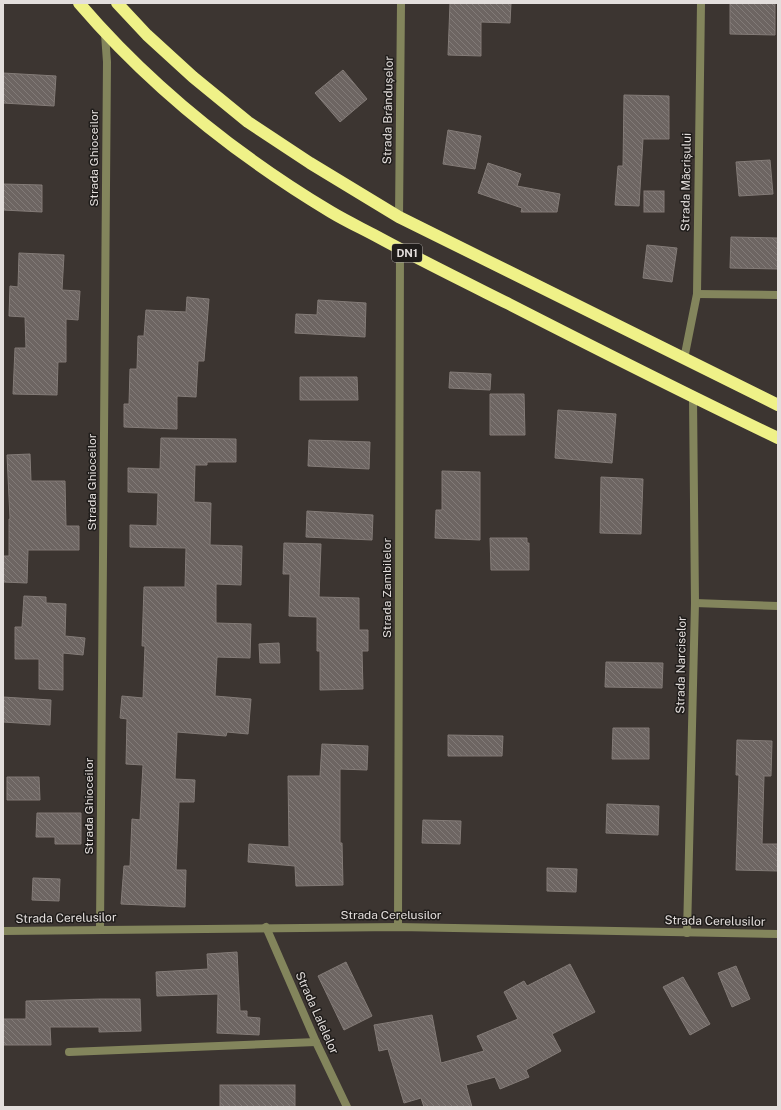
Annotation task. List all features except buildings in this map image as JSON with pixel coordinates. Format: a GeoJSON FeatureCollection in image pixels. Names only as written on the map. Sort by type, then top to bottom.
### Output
{"type":"FeatureCollection","features":[{"type":"Feature","properties":{"kind":"highway","name":"DN1"},"geometry":{"type":"LineString","coordinates":[[79,3],[105,34],[146,74],[209,128],[269,172],[332,213],[694,398],[778,438]]}},
{"type":"Feature","properties":{"kind":"highway","name":"DN1"},"geometry":{"type":"LineString","coordinates":[[117,3],[147,35],[193,77],[248,122],[310,163],[399,217],[778,405]]}},
{"type":"Feature","properties":{"kind":"street","name":"Strada Brândușelor"},"geometry":{"type":"LineString","coordinates":[[399,217],[401,3]]}},
{"type":"Feature","properties":{"kind":"street","name":"Strada Măcrișului"},"geometry":{"type":"LineString","coordinates":[[684,359],[697,294],[701,3]]}},
{"type":"Feature","properties":{"kind":"street","name":"Strada Ghioceilor"},"geometry":{"type":"LineString","coordinates":[[100,929],[107,70],[105,34]]}},
{"type":"Feature","properties":{"kind":"street","name":"Strada Zambilelor"},"geometry":{"type":"LineString","coordinates":[[398,927],[400,249]]}},
{"type":"Feature","properties":{"kind":"street"},"geometry":{"type":"LineString","coordinates":[[697,294],[778,295]]}},
{"type":"Feature","properties":{"kind":"street","name":"Strada Narciselor"},"geometry":{"type":"LineString","coordinates":[[687,933],[694,603],[694,398]]}},
{"type":"Feature","properties":{"kind":"street"},"geometry":{"type":"LineString","coordinates":[[694,603],[778,606]]}},
{"type":"Feature","properties":{"kind":"street","name":"Strada Cerelusilor"},"geometry":{"type":"LineString","coordinates":[[3,931],[398,927],[778,934]]}},
{"type":"Feature","properties":{"kind":"street","name":"Strada Lalelelor"},"geometry":{"type":"LineString","coordinates":[[266,928],[346,1107]]}},
{"type":"Feature","properties":{"kind":"street"},"geometry":{"type":"LineString","coordinates":[[69,1052],[316,1042]]}}]}
